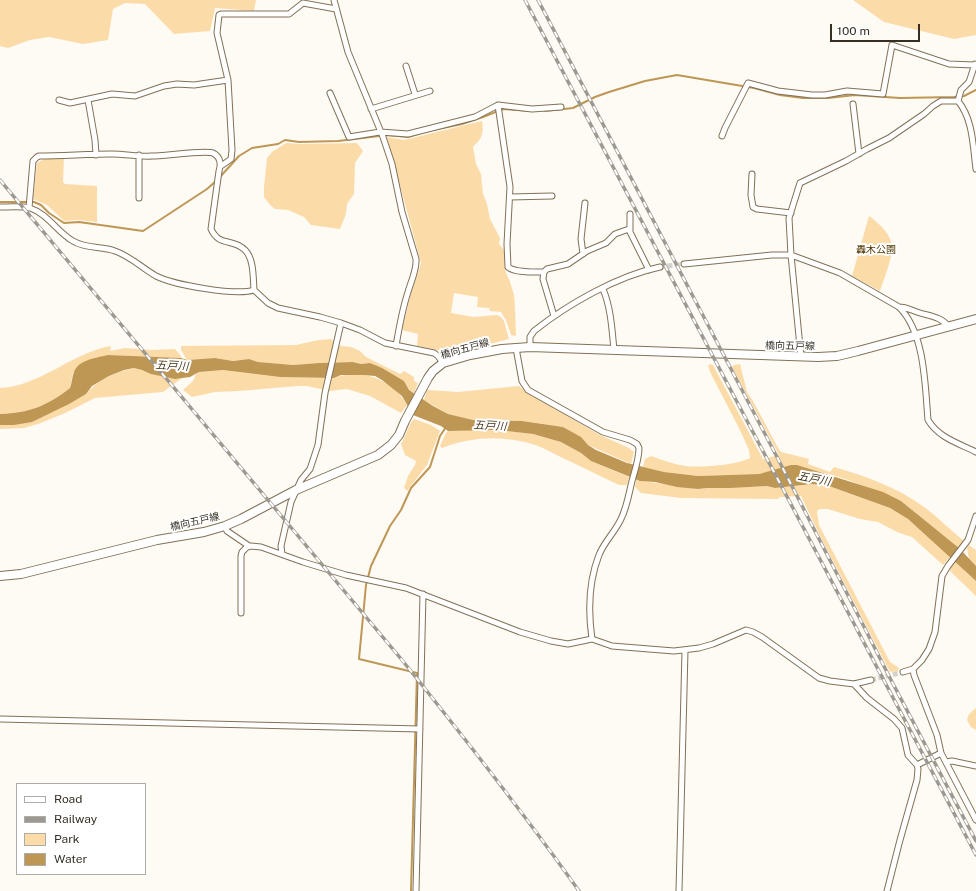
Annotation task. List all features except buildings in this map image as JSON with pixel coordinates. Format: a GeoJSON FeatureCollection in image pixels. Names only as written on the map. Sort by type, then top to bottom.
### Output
{"type":"FeatureCollection","features":[{"type":"Feature","properties":{"kind":"main road","name":"橋向五戸線"},"geometry":{"type":"LineString","coordinates":[[0,576],[21,574],[116,549],[204,532],[225,526],[296,490],[378,455],[391,445],[399,435],[424,384],[433,371],[443,363],[470,355],[502,349],[530,347],[818,357],[845,354],[976,319]]}},
{"type":"Feature","properties":{"kind":"street"},"geometry":{"type":"LineString","coordinates":[[334,0],[348,52],[392,164],[402,212],[417,266],[408,290],[396,346]]}},
{"type":"Feature","properties":{"kind":"street"},"geometry":{"type":"LineString","coordinates":[[336,9],[303,3],[289,14],[219,15],[217,33],[228,80],[232,150],[231,158],[221,166],[219,171],[211,229],[214,236],[219,240],[235,243],[245,250],[250,259],[254,290],[268,304],[278,308],[341,323],[360,330],[385,343],[434,353],[443,363]]}},
{"type":"Feature","properties":{"kind":"street"},"geometry":{"type":"LineString","coordinates":[[722,136],[724,128],[748,83],[778,91],[806,94],[825,95],[847,91],[883,94],[892,45],[949,64],[975,64],[969,82],[961,90],[958,101]]}},
{"type":"Feature","properties":{"kind":"street"},"geometry":{"type":"LineString","coordinates":[[406,66],[415,94]]}},
{"type":"Feature","properties":{"kind":"street"},"geometry":{"type":"LineString","coordinates":[[59,100],[70,103],[112,94],[135,96],[164,86],[177,84],[194,85],[228,80]]}},
{"type":"Feature","properties":{"kind":"street"},"geometry":{"type":"LineString","coordinates":[[371,109],[415,94],[430,91]]}},
{"type":"Feature","properties":{"kind":"street"},"geometry":{"type":"LineString","coordinates":[[330,93],[349,137],[380,132],[408,134],[460,122],[475,117],[498,105],[532,109],[561,108]]}},
{"type":"Feature","properties":{"kind":"street"},"geometry":{"type":"LineString","coordinates":[[88,100],[96,155]]}},
{"type":"Feature","properties":{"kind":"street"},"geometry":{"type":"LineString","coordinates":[[958,101],[965,109],[969,119],[974,144],[976,169]]}},
{"type":"Feature","properties":{"kind":"street"},"geometry":{"type":"LineString","coordinates":[[801,357],[789,218],[800,183],[830,170],[889,138],[937,104],[941,102],[958,101]]}},
{"type":"Feature","properties":{"kind":"street"},"geometry":{"type":"LineString","coordinates":[[853,104],[859,154]]}},
{"type":"Feature","properties":{"kind":"street"},"geometry":{"type":"LineString","coordinates":[[498,105],[508,171],[510,197],[507,244],[508,267],[511,270],[544,272],[547,269],[568,264],[583,254],[606,243],[615,234],[629,229]]}},
{"type":"Feature","properties":{"kind":"street"},"geometry":{"type":"LineString","coordinates":[[29,208],[33,161],[36,157],[96,155],[151,156],[211,152],[218,156],[221,166]]}},
{"type":"Feature","properties":{"kind":"street"},"geometry":{"type":"LineString","coordinates":[[139,155],[139,198]]}},
{"type":"Feature","properties":{"kind":"street"},"geometry":{"type":"LineString","coordinates":[[752,174],[751,195],[754,206],[757,209],[791,213]]}},
{"type":"Feature","properties":{"kind":"street"},"geometry":{"type":"LineString","coordinates":[[510,197],[552,196]]}},
{"type":"Feature","properties":{"kind":"street"},"geometry":{"type":"LineString","coordinates":[[583,254],[581,239],[585,203]]}},
{"type":"Feature","properties":{"kind":"street"},"geometry":{"type":"LineString","coordinates":[[0,207],[29,208],[42,214],[73,241],[84,246],[113,250],[122,254],[158,277],[194,286],[237,292],[248,292],[254,290]]}},
{"type":"Feature","properties":{"kind":"street"},"geometry":{"type":"LineString","coordinates":[[630,214],[629,229],[648,270]]}},
{"type":"Feature","properties":{"kind":"street"},"geometry":{"type":"LineString","coordinates":[[684,264],[772,255],[791,255],[840,273],[899,307],[911,322],[920,348],[928,420],[942,436],[976,452]]}},
{"type":"Feature","properties":{"kind":"street"},"geometry":{"type":"LineString","coordinates":[[530,347],[530,337],[534,331],[554,316],[618,281],[660,267]]}},
{"type":"Feature","properties":{"kind":"street"},"geometry":{"type":"LineString","coordinates":[[544,272],[543,279],[554,316]]}},
{"type":"Feature","properties":{"kind":"street"},"geometry":{"type":"LineString","coordinates":[[603,288],[608,302],[614,350]]}},
{"type":"Feature","properties":{"kind":"street"},"geometry":{"type":"LineString","coordinates":[[899,307],[905,307],[918,313],[935,317],[949,327]]}},
{"type":"Feature","properties":{"kind":"street"},"geometry":{"type":"LineString","coordinates":[[282,554],[281,546],[291,502],[301,480],[310,468],[318,445],[325,393],[341,323]]}},
{"type":"Feature","properties":{"kind":"street"},"geometry":{"type":"LineString","coordinates":[[516,348],[522,381],[528,390],[602,432],[630,440],[637,444],[639,448],[622,518],[599,555],[592,576],[588,597],[592,639]]}},
{"type":"Feature","properties":{"kind":"street"},"geometry":{"type":"LineString","coordinates":[[903,672],[913,669],[922,660],[932,643],[937,619],[942,576],[966,543],[976,516]]}},
{"type":"Feature","properties":{"kind":"street"},"geometry":{"type":"LineString","coordinates":[[225,526],[227,530],[249,546],[261,547],[346,575],[406,588],[520,632],[551,641],[573,644],[592,639],[612,646],[685,650],[713,644],[746,630],[762,636],[790,655],[818,678],[854,684],[871,680]]}},
{"type":"Feature","properties":{"kind":"street"},"geometry":{"type":"LineString","coordinates":[[241,613],[242,552],[249,546]]}},
{"type":"Feature","properties":{"kind":"street"},"geometry":{"type":"LineString","coordinates":[[416,891],[424,594]]}},
{"type":"Feature","properties":{"kind":"street"},"geometry":{"type":"LineString","coordinates":[[679,891],[685,650]]}},
{"type":"Feature","properties":{"kind":"street"},"geometry":{"type":"LineString","coordinates":[[913,669],[914,676],[937,735],[941,753],[976,820]]}},
{"type":"Feature","properties":{"kind":"street"},"geometry":{"type":"LineString","coordinates":[[854,684],[867,698],[894,719],[902,728],[908,755],[917,764],[917,780],[887,891]]}},
{"type":"Feature","properties":{"kind":"street"},"geometry":{"type":"LineString","coordinates":[[0,719],[420,729]]}},
{"type":"Feature","properties":{"kind":"street"},"geometry":{"type":"LineString","coordinates":[[917,764],[941,753]]}},
{"type":"Feature","properties":{"kind":"street"},"geometry":{"type":"LineString","coordinates":[[946,762],[952,761],[976,766]]}},
{"type":"Feature","properties":{"kind":"green space"},"geometry":{"type":"Polygon","coordinates":[[[0,0],[256,0],[254,11],[215,8],[210,31],[174,34],[145,4],[125,3],[113,9],[108,40],[83,44],[49,37],[30,40],[8,48],[0,46],[0,0]]]}},
{"type":"Feature","properties":{"kind":"green space"},"geometry":{"type":"Polygon","coordinates":[[[853,0],[976,0],[976,35],[954,39],[884,22],[853,0]]]}},
{"type":"Feature","properties":{"kind":"green space"},"geometry":{"type":"Polygon","coordinates":[[[482,121],[482,136],[473,147],[476,164],[481,174],[483,194],[490,219],[500,238],[499,244],[504,250],[505,270],[514,295],[516,336],[511,335],[506,320],[501,312],[490,311],[489,308],[477,307],[478,297],[454,293],[451,313],[474,317],[497,315],[504,321],[509,339],[471,349],[471,347],[466,346],[465,350],[443,351],[417,346],[418,334],[402,330],[411,293],[421,263],[387,137],[404,140],[482,121]]]}},
{"type":"Feature","properties":{"kind":"green space"},"geometry":{"type":"Polygon","coordinates":[[[286,143],[357,143],[363,151],[355,163],[354,194],[347,204],[346,214],[340,229],[311,225],[304,217],[288,210],[275,209],[264,197],[267,158],[272,152],[286,143]]]}},
{"type":"Feature","properties":{"kind":"green space"},"geometry":{"type":"Polygon","coordinates":[[[64,158],[63,182],[65,184],[97,186],[97,222],[77,220],[64,221],[47,205],[33,199],[37,163],[44,159],[64,158]]]}},
{"type":"Feature","properties":{"kind":"green space","name":"轟木公園"},"geometry":{"type":"Polygon","coordinates":[[[869,216],[877,222],[890,238],[892,248],[888,269],[880,291],[852,276],[869,216]]]}},
{"type":"Feature","properties":{"kind":"green space"},"geometry":{"type":"Polygon","coordinates":[[[331,339],[341,346],[351,347],[360,351],[366,357],[400,374],[404,371],[414,377],[414,381],[418,383],[414,393],[409,390],[404,381],[370,363],[361,364],[353,362],[293,365],[258,362],[249,359],[233,361],[215,358],[187,360],[181,350],[181,346],[296,345],[331,339]]]}},
{"type":"Feature","properties":{"kind":"green space"},"geometry":{"type":"Polygon","coordinates":[[[111,346],[110,351],[125,348],[152,350],[175,349],[181,358],[108,355],[73,373],[70,388],[53,400],[29,410],[0,414],[0,388],[29,382],[83,355],[111,346]]]}},
{"type":"Feature","properties":{"kind":"green space"},"geometry":{"type":"Polygon","coordinates":[[[710,364],[713,365],[763,459],[779,455],[732,367],[734,365],[740,364],[747,392],[781,452],[809,459],[808,464],[830,472],[834,467],[857,474],[892,488],[914,500],[929,511],[964,541],[959,548],[901,501],[848,480],[797,465],[759,474],[698,476],[664,472],[643,467],[645,459],[651,456],[676,464],[692,467],[728,464],[750,458],[749,450],[740,430],[711,374],[708,366],[710,364]]]}},
{"type":"Feature","properties":{"kind":"green space"},"geometry":{"type":"Polygon","coordinates":[[[134,368],[164,377],[182,378],[163,392],[95,398],[41,423],[24,428],[0,429],[0,425],[14,425],[86,394],[90,389],[107,377],[134,368]]]}},
{"type":"Feature","properties":{"kind":"green space"},"geometry":{"type":"Polygon","coordinates":[[[223,370],[280,377],[334,378],[355,374],[365,375],[385,382],[401,396],[407,405],[401,413],[370,396],[347,389],[329,391],[307,386],[215,392],[192,397],[183,390],[193,381],[196,374],[199,372],[223,370]]]}},
{"type":"Feature","properties":{"kind":"green space"},"geometry":{"type":"Polygon","coordinates":[[[519,386],[526,392],[600,435],[629,448],[634,452],[631,464],[588,445],[563,427],[522,421],[473,420],[448,414],[424,400],[427,390],[458,392],[519,386]]]}},
{"type":"Feature","properties":{"kind":"green space"},"geometry":{"type":"Polygon","coordinates":[[[414,419],[431,425],[440,431],[427,465],[407,491],[404,488],[408,476],[416,461],[405,455],[401,444],[410,424],[414,419]]]}},
{"type":"Feature","properties":{"kind":"green space"},"geometry":{"type":"Polygon","coordinates":[[[448,431],[508,431],[533,434],[561,442],[581,453],[591,461],[629,477],[627,485],[619,485],[542,448],[524,442],[500,438],[488,438],[465,441],[442,448],[440,446],[448,431]]]}},
{"type":"Feature","properties":{"kind":"green space"},"geometry":{"type":"Polygon","coordinates":[[[636,480],[698,489],[767,486],[775,488],[812,484],[829,486],[890,508],[908,519],[950,557],[943,565],[912,537],[897,532],[878,522],[860,519],[828,509],[820,509],[817,511],[819,525],[890,662],[899,668],[898,671],[890,672],[801,496],[780,497],[778,499],[681,498],[641,493],[635,487],[636,480]]]}},
{"type":"Feature","properties":{"kind":"green space"},"geometry":{"type":"Polygon","coordinates":[[[969,545],[976,550],[976,566],[969,559],[967,548],[969,545]]]}},
{"type":"Feature","properties":{"kind":"green space"},"geometry":{"type":"Polygon","coordinates":[[[955,562],[976,581],[976,596],[950,571],[950,568],[955,562]]]}},
{"type":"Feature","properties":{"kind":"green space"},"geometry":{"type":"Polygon","coordinates":[[[976,708],[976,730],[971,727],[967,720],[969,714],[976,708]]]}},
{"type":"Feature","properties":{"kind":"water","name":"五戸川"},"geometry":{"type":"Polygon","coordinates":[[[108,355],[181,358],[187,360],[215,358],[233,361],[249,359],[258,362],[293,365],[353,362],[361,364],[370,363],[404,381],[409,390],[448,414],[473,420],[522,421],[563,427],[581,437],[588,445],[596,450],[627,463],[664,472],[698,476],[759,474],[791,465],[797,465],[883,492],[901,501],[959,548],[976,566],[976,581],[908,519],[890,508],[829,486],[812,484],[775,488],[767,486],[698,489],[640,481],[591,461],[581,453],[561,442],[533,434],[498,430],[448,431],[441,426],[413,415],[402,396],[375,376],[341,375],[334,378],[280,377],[223,370],[199,372],[190,377],[175,379],[151,374],[134,368],[109,376],[92,386],[86,394],[32,422],[14,425],[0,425],[0,414],[29,410],[53,400],[70,388],[74,372],[80,364],[108,355]]]}},
{"type":"Feature","properties":{"kind":"waterway"},"geometry":{"type":"LineString","coordinates":[[545,111],[573,108],[609,92],[645,81],[677,75],[803,98],[828,98],[855,95],[900,98],[954,97],[964,96],[976,90]]}},
{"type":"Feature","properties":{"kind":"waterway"},"geometry":{"type":"LineString","coordinates":[[433,130],[462,124],[503,109],[531,111]]}},
{"type":"Feature","properties":{"kind":"waterway"},"geometry":{"type":"LineString","coordinates":[[219,178],[239,156],[252,148],[278,144],[285,140],[299,142],[338,141],[387,135],[408,137],[421,133]]}},
{"type":"Feature","properties":{"kind":"waterway"},"geometry":{"type":"LineString","coordinates":[[0,202],[34,202],[41,205],[49,213],[64,223],[79,222],[143,231],[207,189],[216,181]]}},
{"type":"Feature","properties":{"kind":"waterway"},"geometry":{"type":"LineString","coordinates":[[411,891],[417,673],[359,659],[366,585],[371,566],[390,526],[401,510],[411,488],[430,467],[440,436],[446,427]]}},
{"type":"Feature","properties":{"kind":"tunnel"},"geometry":{"type":"LineString","coordinates":[[660,267],[684,264]]}},
{"type":"Feature","properties":{"kind":"tunnel"},"geometry":{"type":"LineString","coordinates":[[871,680],[903,672]]}},
{"type":"Feature","properties":{"kind":"railway"},"geometry":{"type":"LineString","coordinates":[[525,0],[976,855]]}},
{"type":"Feature","properties":{"kind":"railway"},"geometry":{"type":"LineString","coordinates":[[538,0],[976,841]]}},
{"type":"Feature","properties":{"kind":"railway"},"geometry":{"type":"LineString","coordinates":[[0,180],[402,660],[492,774],[579,891]]}}]}
